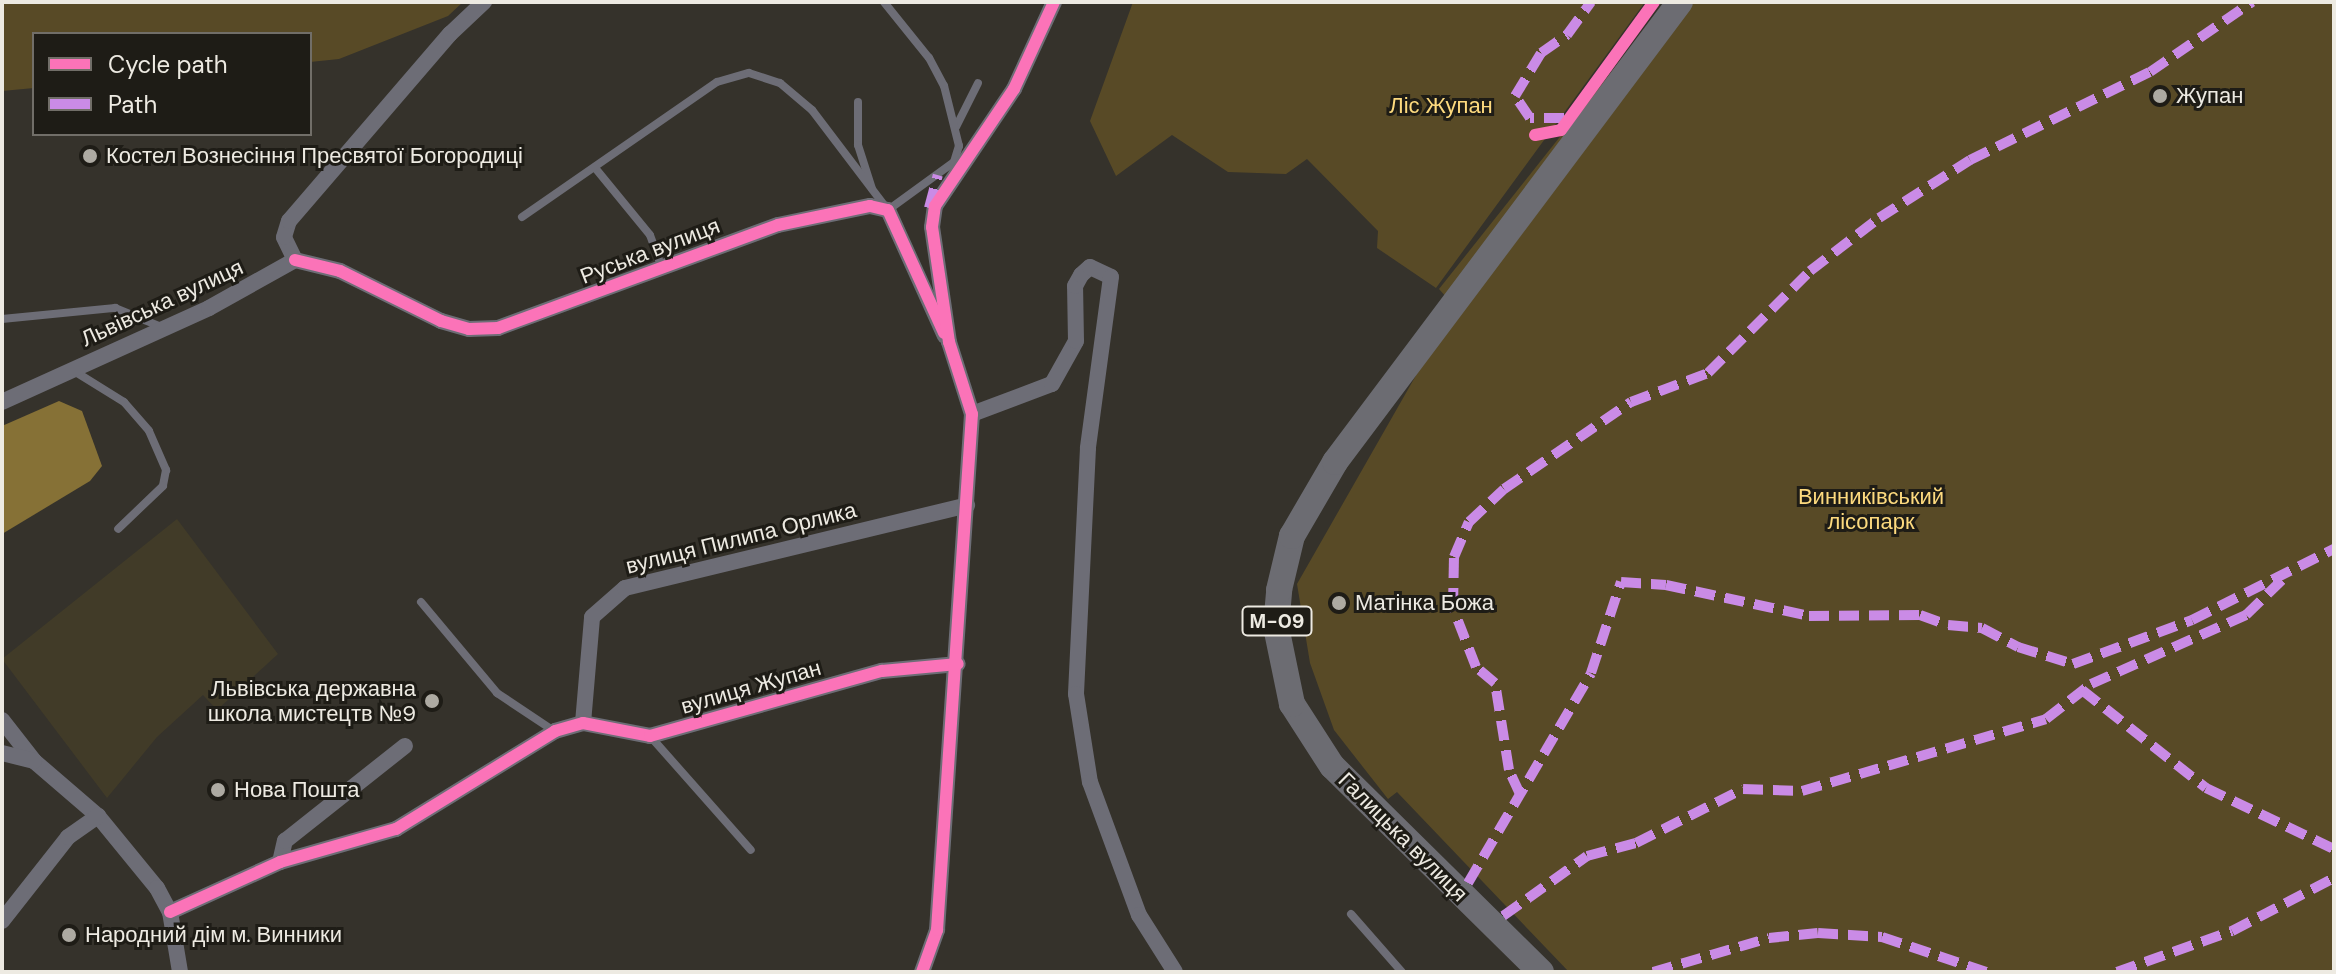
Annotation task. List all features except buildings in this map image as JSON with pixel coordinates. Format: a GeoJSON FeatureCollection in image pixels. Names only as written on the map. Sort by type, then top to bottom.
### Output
{"type":"FeatureCollection","features":[{"type":"Feature","properties":{"kind":"main road","name":"Галицька вулиця"},"geometry":{"type":"LineString","coordinates":[[1541,972],[1365,805],[1332,766],[1292,704],[1276,627],[1292,536],[1335,462],[1680,2]]}},
{"type":"Feature","properties":{"kind":"street"},"geometry":{"type":"LineString","coordinates":[[295,260],[284,237],[289,221],[450,34],[484,2]]}},
{"type":"Feature","properties":{"kind":"street"},"geometry":{"type":"LineString","coordinates":[[949,342],[932,247],[935,206],[1014,89],[1054,2]]}},
{"type":"Feature","properties":{"kind":"street","name":"Руська вулиця"},"geometry":{"type":"LineString","coordinates":[[295,260],[340,271],[416,310],[469,329],[498,328],[661,265],[778,225],[853,207],[888,210]]}},
{"type":"Feature","properties":{"kind":"street"},"geometry":{"type":"LineString","coordinates":[[888,210],[949,342],[972,414],[958,664],[937,930],[922,972]]}},
{"type":"Feature","properties":{"kind":"street","name":"Львівська вулиця"},"geometry":{"type":"LineString","coordinates":[[2,402],[159,326],[209,308],[295,260]]}},
{"type":"Feature","properties":{"kind":"street"},"geometry":{"type":"LineString","coordinates":[[972,414],[1052,384],[1076,341],[1075,286],[1081,275],[1090,267],[1111,277],[1088,448],[1076,694],[1090,782],[1139,915],[1175,972]]}},
{"type":"Feature","properties":{"kind":"street","name":"вулиця Пилипа Орлика"},"geometry":{"type":"LineString","coordinates":[[583,723],[592,617],[625,588],[967,505]]}},
{"type":"Feature","properties":{"kind":"street","name":"вулиця Жупан"},"geometry":{"type":"LineString","coordinates":[[170,912],[280,862],[396,829],[555,731],[583,723],[650,736],[882,671],[958,664]]}},
{"type":"Feature","properties":{"kind":"street"},"geometry":{"type":"LineString","coordinates":[[2,720],[34,761],[98,816],[170,912],[180,972]]}},
{"type":"Feature","properties":{"kind":"street"},"geometry":{"type":"LineString","coordinates":[[280,862],[285,841],[405,746]]}},
{"type":"Feature","properties":{"kind":"street"},"geometry":{"type":"LineString","coordinates":[[2,753],[34,761]]}},
{"type":"Feature","properties":{"kind":"street"},"geometry":{"type":"LineString","coordinates":[[2,921],[68,837],[98,816]]}},
{"type":"Feature","properties":{"kind":"lane"},"geometry":{"type":"LineString","coordinates":[[884,2],[929,58],[956,128]]}},
{"type":"Feature","properties":{"kind":"lane"},"geometry":{"type":"LineString","coordinates":[[522,217],[596,169],[717,82],[749,73],[780,83],[812,110],[888,210],[954,162],[956,128],[978,83]]}},
{"type":"Feature","properties":{"kind":"lane"},"geometry":{"type":"LineString","coordinates":[[858,102],[858,145],[872,189]]}},
{"type":"Feature","properties":{"kind":"lane"},"geometry":{"type":"LineString","coordinates":[[596,169],[650,235],[661,265]]}},
{"type":"Feature","properties":{"kind":"lane"},"geometry":{"type":"LineString","coordinates":[[2,319],[115,308],[159,326]]}},
{"type":"Feature","properties":{"kind":"lane"},"geometry":{"type":"LineString","coordinates":[[70,368],[124,402],[149,431],[166,470],[163,486],[118,529]]}},
{"type":"Feature","properties":{"kind":"lane"},"geometry":{"type":"LineString","coordinates":[[421,602],[497,693],[555,731]]}},
{"type":"Feature","properties":{"kind":"lane"},"geometry":{"type":"LineString","coordinates":[[650,736],[751,850]]}},
{"type":"Feature","properties":{"kind":"lane"},"geometry":{"type":"LineString","coordinates":[[1351,914],[1402,972]]}},
{"type":"Feature","properties":{"kind":"shaded area"},"geometry":{"type":"Polygon","coordinates":[[[59,401],[82,411],[102,466],[90,481],[2,534],[2,426],[59,401]]]}},
{"type":"Feature","properties":{"kind":"shaded area"},"geometry":{"type":"Polygon","coordinates":[[[177,519],[278,654],[217,710],[203,695],[157,737],[107,798],[2,659],[177,519]]]}},
{"type":"Feature","properties":{"kind":"green space"},"geometry":{"type":"Polygon","coordinates":[[[2,2],[463,2],[448,16],[339,59],[312,62],[312,32],[32,32],[32,88],[2,91],[2,2]]]}},
{"type":"Feature","properties":{"kind":"green space","name":"Ліс Жупан"},"geometry":{"type":"Polygon","coordinates":[[[1133,2],[1645,2],[1436,288],[1377,248],[1378,231],[1307,159],[1286,174],[1228,172],[1172,135],[1116,176],[1090,121],[1133,2]]]}},
{"type":"Feature","properties":{"kind":"green space","name":"Винниківський лісопарк"},"geometry":{"type":"Polygon","coordinates":[[[1667,2],[2334,2],[2334,972],[1569,972],[1397,792],[1388,799],[1334,730],[1310,663],[1297,584],[1455,307],[1439,289],[1667,2]]]}},
{"type":"Feature","properties":{"kind":"marked path"},"geometry":{"type":"LineString","coordinates":[[1564,118],[1530,118],[1515,96],[1541,53],[1567,35],[1591,2]]}},
{"type":"Feature","properties":{"kind":"marked path"},"geometry":{"type":"LineString","coordinates":[[1520,794],[1509,770],[1495,683],[1476,667],[1453,608],[1454,557],[1469,522],[1504,489],[1631,402],[1708,373],[1810,271],[1879,218],[1970,160],[2150,72],[2252,2]]}},
{"type":"Feature","properties":{"kind":"marked path"},"geometry":{"type":"LineString","coordinates":[[929,208],[938,175]]}},
{"type":"Feature","properties":{"kind":"marked path"},"geometry":{"type":"LineString","coordinates":[[1468,883],[1591,673],[1621,582],[1666,585],[1809,616],[1920,615],[1948,625],[1982,628],[2018,647],[2073,664],[2192,620],[2334,549]]}},
{"type":"Feature","properties":{"kind":"marked path"},"geometry":{"type":"LineString","coordinates":[[1503,916],[1587,856],[1636,843],[1743,789],[1802,791],[2046,719],[2091,684],[2246,615],[2282,580]]}},
{"type":"Feature","properties":{"kind":"marked path"},"geometry":{"type":"LineString","coordinates":[[2082,690],[2206,788],[2334,849]]}},
{"type":"Feature","properties":{"kind":"marked path"},"geometry":{"type":"LineString","coordinates":[[2117,972],[2232,931],[2334,878]]}},
{"type":"Feature","properties":{"kind":"marked path"},"geometry":{"type":"LineString","coordinates":[[1653,972],[1769,938],[1818,933],[1882,937],[1986,972]]}},
{"type":"Feature","properties":{"kind":"cycle path"},"geometry":{"type":"LineString","coordinates":[[922,972],[937,930],[972,414],[949,342],[932,227],[935,206],[1014,89],[1054,2]]}},
{"type":"Feature","properties":{"kind":"cycle path"},"geometry":{"type":"LineString","coordinates":[[1535,135],[1561,130],[1654,2]]}},
{"type":"Feature","properties":{"kind":"cycle path"},"geometry":{"type":"LineString","coordinates":[[295,260],[340,271],[441,321],[469,329],[498,328],[778,225],[870,206],[888,210],[944,333]]}},
{"type":"Feature","properties":{"kind":"cycle path"},"geometry":{"type":"LineString","coordinates":[[170,912],[280,862],[396,829],[555,731],[583,723],[650,736],[882,671],[958,664]]}},
{"type":"Feature","properties":{"kind":"place","name":"Жупан"},"geometry":{"type":"Point","coordinates":[2160,96]}},
{"type":"Feature","properties":{"kind":"place","name":"Костел Вознесіння Пресвятої Богородиці"},"geometry":{"type":"Point","coordinates":[90,156]}},
{"type":"Feature","properties":{"kind":"place","name":"Матінка Божа"},"geometry":{"type":"Point","coordinates":[1339,603]}},
{"type":"Feature","properties":{"kind":"place","name":"Львівська державна школа мистецтв №9"},"geometry":{"type":"Point","coordinates":[432,701]}},
{"type":"Feature","properties":{"kind":"place","name":"Нова Пошта"},"geometry":{"type":"Point","coordinates":[218,790]}},
{"type":"Feature","properties":{"kind":"place","name":"Народний дім м. Винники"},"geometry":{"type":"Point","coordinates":[69,935]}}]}
